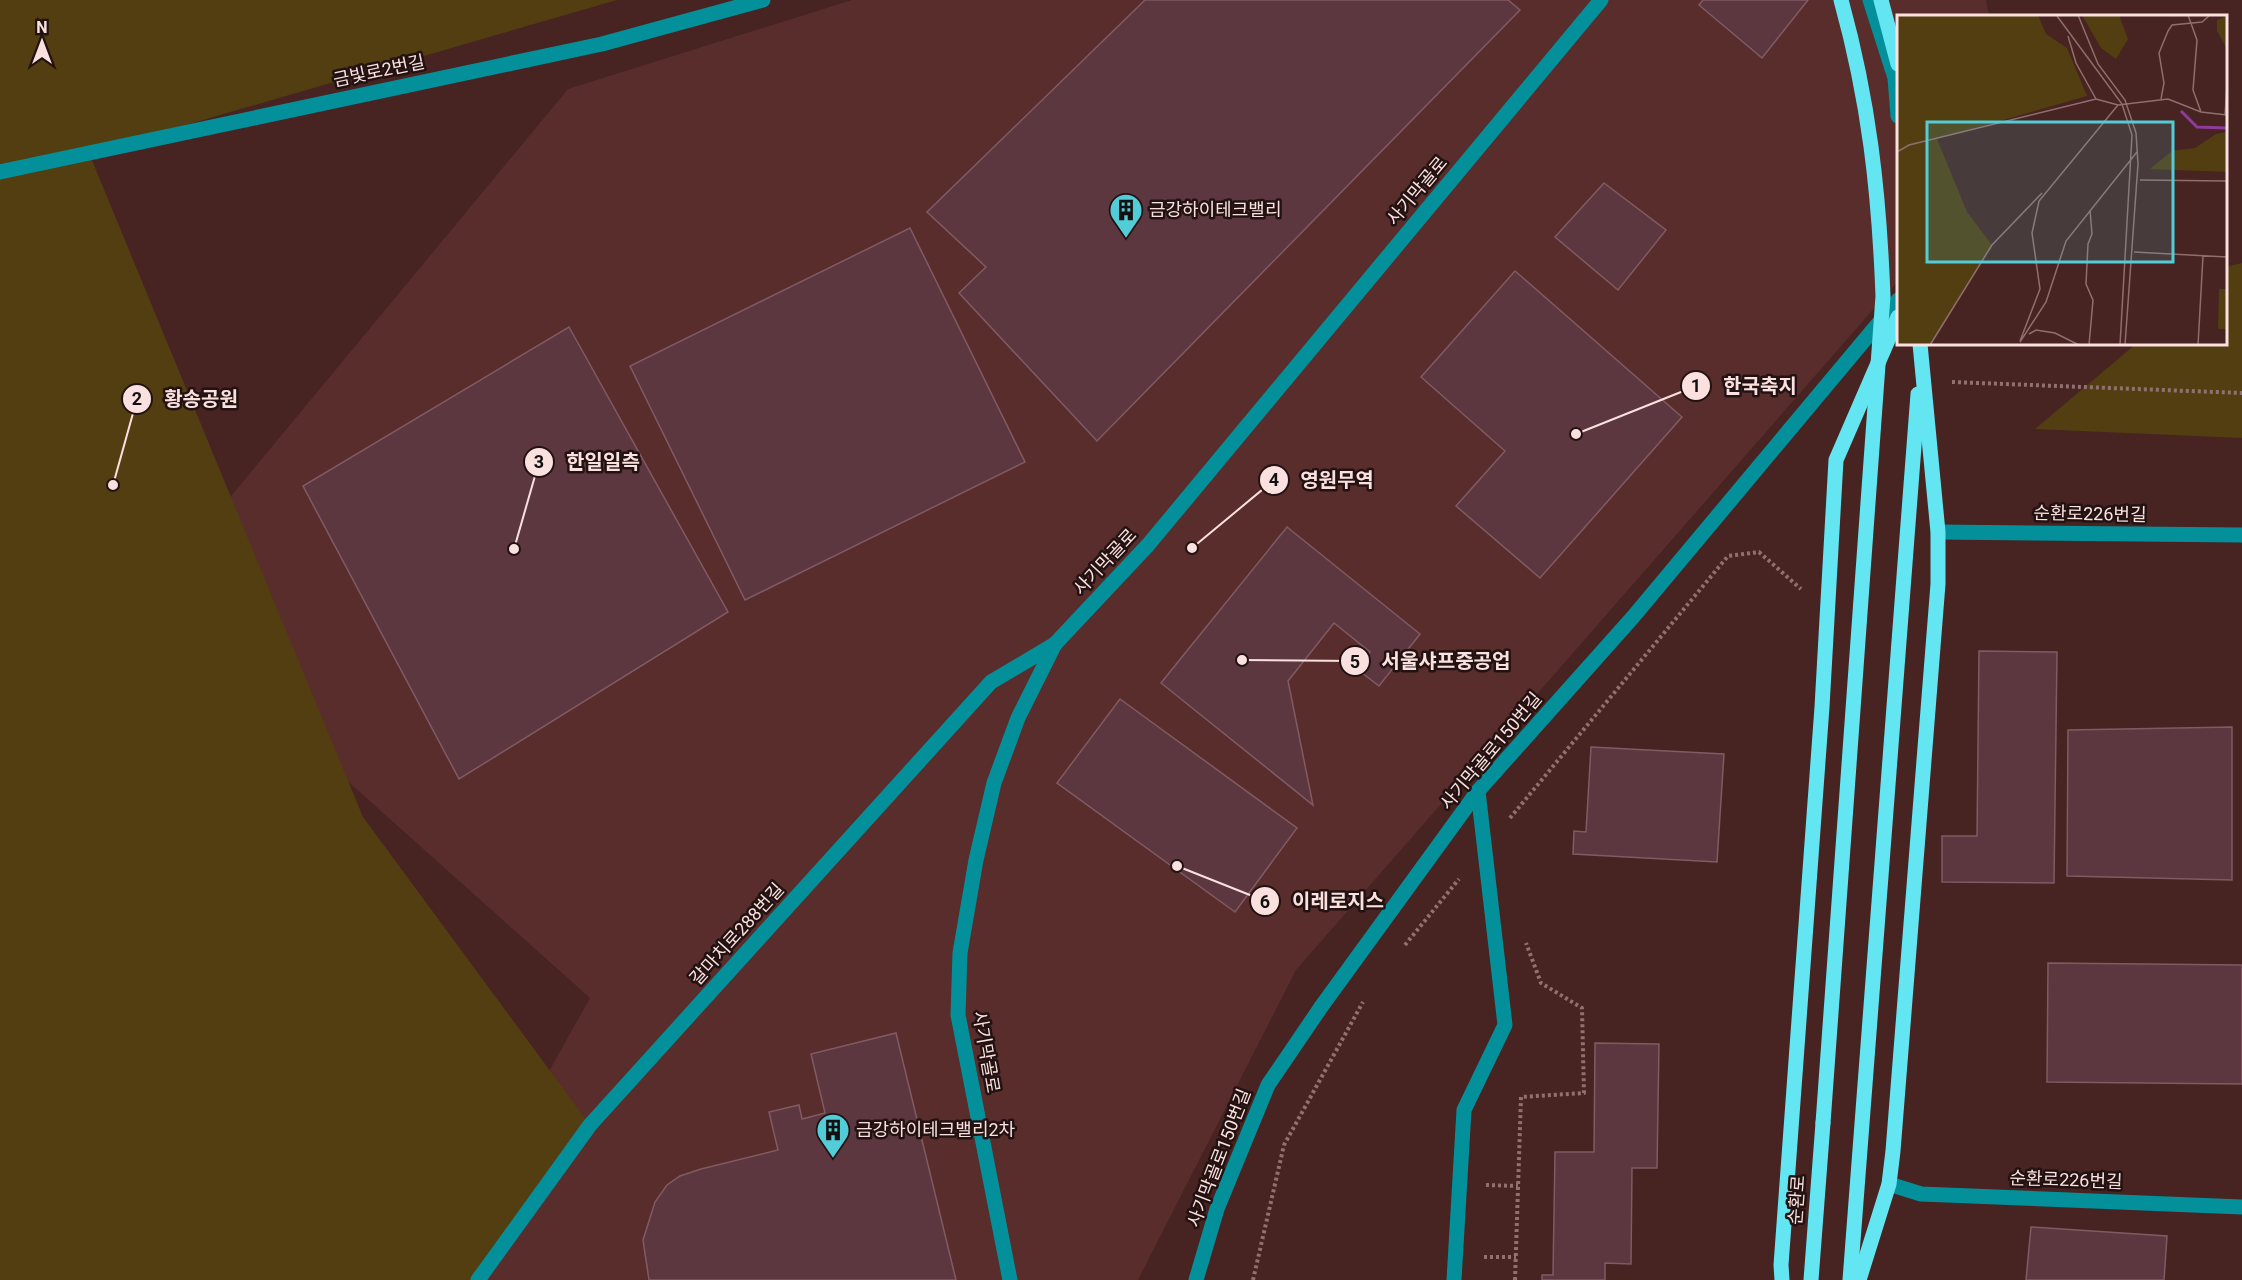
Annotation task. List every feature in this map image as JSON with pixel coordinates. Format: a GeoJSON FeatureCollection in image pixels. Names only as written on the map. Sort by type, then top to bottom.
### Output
{"type":"FeatureCollection","features":[{"type":"Feature","properties":{"kind":"main road","name":"순환로"},"geometry":{"type":"LineString","coordinates":[[1810,1280],[1882,296],[1880,209],[1868,116],[1840,0]]}},
{"type":"Feature","properties":{"kind":"main road"},"geometry":{"type":"LineString","coordinates":[[1881,0],[1897,57]]}},
{"type":"Feature","properties":{"kind":"main road"},"geometry":{"type":"LineString","coordinates":[[1782,1280],[1781,1265],[1822,707],[1836,460],[1897,322]]}},
{"type":"Feature","properties":{"kind":"main road"},"geometry":{"type":"LineString","coordinates":[[1859,1280],[1889,1184],[1938,584],[1938,532],[1920,345]]}},
{"type":"Feature","properties":{"kind":"main road"},"geometry":{"type":"LineString","coordinates":[[1850,1280],[1920,345]]}},
{"type":"Feature","properties":{"kind":"street","name":"금빛로2번길"},"geometry":{"type":"LineString","coordinates":[[0,172],[602,44],[763,0]]}},
{"type":"Feature","properties":{"kind":"street","name":"사기막골로"},"geometry":{"type":"LineString","coordinates":[[1010,1280],[958,1015],[960,953],[976,860],[994,783],[1018,718],[1055,644],[1148,545],[1601,0]]}},
{"type":"Feature","properties":{"kind":"street"},"geometry":{"type":"LineString","coordinates":[[1870,0],[1895,78],[1897,97]]}},
{"type":"Feature","properties":{"kind":"street","name":"사기막골로150번길"},"geometry":{"type":"LineString","coordinates":[[1196,1280],[1217,1209],[1268,1085],[1327,997],[1478,791],[1633,617],[1897,302]]}},
{"type":"Feature","properties":{"kind":"street","name":"순환로226번길"},"geometry":{"type":"LineString","coordinates":[[1938,532],[2242,535]]}},
{"type":"Feature","properties":{"kind":"street","name":"갈마치로288번길"},"geometry":{"type":"LineString","coordinates":[[478,1280],[590,1125],[991,682],[1055,644]]}},
{"type":"Feature","properties":{"kind":"street"},"geometry":{"type":"LineString","coordinates":[[1454,1280],[1464,1110],[1505,1025],[1478,791]]}},
{"type":"Feature","properties":{"kind":"street","name":"순환로226번길"},"geometry":{"type":"LineString","coordinates":[[1889,1184],[1921,1194],[2242,1207]]}},
{"type":"Feature","properties":{"kind":"path"},"geometry":{"type":"LineString","coordinates":[[1924,381],[2242,393]]}},
{"type":"Feature","properties":{"kind":"path"},"geometry":{"type":"LineString","coordinates":[[1404,946],[1728,556],[1759,552],[1802,590],[1801,601]]}},
{"type":"Feature","properties":{"kind":"path"},"geometry":{"type":"LineString","coordinates":[[1515,1280],[1521,1097],[1584,1093],[1582,1008],[1540,983],[1525,941]]}},
{"type":"Feature","properties":{"kind":"path"},"geometry":{"type":"LineString","coordinates":[[1254,1280],[1284,1145],[1369,992]]}},
{"type":"Feature","properties":{"kind":"shaded area"},"geometry":{"type":"Polygon","coordinates":[[[0,0],[617,0],[89,153],[363,817],[590,1125],[478,1280],[0,1280],[0,0]]]}},
{"type":"Feature","properties":{"kind":"shaded area"},"geometry":{"type":"Polygon","coordinates":[[[852,0],[1986,0],[1989,15],[1897,15],[1897,282],[1296,970],[1138,1280],[432,1280],[590,998],[145,600],[568,89],[852,0]]]}},
{"type":"Feature","properties":{"kind":"shaded area"},"geometry":{"type":"Polygon","coordinates":[[[2242,263],[2242,438],[2035,429],[2135,345],[2227,345],[2227,267],[2242,263]]]}},
{"type":"Feature","properties":{"kind":"building","name":"금강하이테크밸리"},"geometry":{"type":"Polygon","coordinates":[[[1145,0],[1508,0],[1520,10],[1097,441],[959,293],[986,267],[927,212],[1145,0]]]}},
{"type":"Feature","properties":{"kind":"building"},"geometry":{"type":"Polygon","coordinates":[[[1703,0],[1808,0],[1762,58],[1699,5],[1703,0]]]}},
{"type":"Feature","properties":{"kind":"building"},"geometry":{"type":"Polygon","coordinates":[[[1604,183],[1666,230],[1618,290],[1555,237],[1604,183]]]}},
{"type":"Feature","properties":{"kind":"building"},"geometry":{"type":"Polygon","coordinates":[[[910,228],[1025,462],[745,600],[630,366],[910,228]]]}},
{"type":"Feature","properties":{"kind":"building"},"geometry":{"type":"Polygon","coordinates":[[[1515,271],[1682,417],[1540,578],[1456,506],[1505,451],[1421,377],[1515,271]]]}},
{"type":"Feature","properties":{"kind":"building"},"geometry":{"type":"Polygon","coordinates":[[[569,327],[728,612],[459,779],[303,486],[569,327]]]}},
{"type":"Feature","properties":{"kind":"building"},"geometry":{"type":"Polygon","coordinates":[[[1287,527],[1420,634],[1379,686],[1357,669],[1370,652],[1334,623],[1288,681],[1313,805],[1161,683],[1287,527]]]}},
{"type":"Feature","properties":{"kind":"building"},"geometry":{"type":"Polygon","coordinates":[[[1979,651],[2057,652],[2054,883],[1942,882],[1942,836],[1977,836],[1979,651]]]}},
{"type":"Feature","properties":{"kind":"building"},"geometry":{"type":"Polygon","coordinates":[[[1120,699],[1297,828],[1235,912],[1057,783],[1120,699]]]}},
{"type":"Feature","properties":{"kind":"building"},"geometry":{"type":"Polygon","coordinates":[[[2232,727],[2232,880],[2067,876],[2068,730],[2232,727]]]}},
{"type":"Feature","properties":{"kind":"building"},"geometry":{"type":"Polygon","coordinates":[[[1591,747],[1724,754],[1717,862],[1573,854],[1574,831],[1586,832],[1591,747]]]}},
{"type":"Feature","properties":{"kind":"building"},"geometry":{"type":"Polygon","coordinates":[[[2048,963],[2242,965],[2242,1084],[2047,1082],[2048,963]]]}},
{"type":"Feature","properties":{"kind":"building","name":"금강하이테크밸리2차"},"geometry":{"type":"Polygon","coordinates":[[[896,1033],[956,1280],[649,1280],[643,1240],[655,1202],[667,1185],[680,1176],[701,1169],[778,1150],[769,1112],[799,1105],[802,1119],[825,1113],[811,1054],[896,1033]]]}},
{"type":"Feature","properties":{"kind":"building"},"geometry":{"type":"Polygon","coordinates":[[[1595,1043],[1659,1044],[1657,1168],[1632,1168],[1631,1264],[1605,1263],[1605,1280],[1542,1280],[1542,1275],[1553,1275],[1555,1152],[1594,1152],[1595,1043]]]}},
{"type":"Feature","properties":{"kind":"building"},"geometry":{"type":"Polygon","coordinates":[[[2031,1227],[2167,1236],[2164,1280],[2026,1280],[2031,1227]]]}},
{"type":"Feature","properties":{"kind":"place","name":"금강하이테크밸리"},"geometry":{"type":"Point","coordinates":[1126,239]}},
{"type":"Feature","properties":{"kind":"place","name":"한국축지"},"geometry":{"type":"Point","coordinates":[1576,434]}},
{"type":"Feature","properties":{"kind":"place","name":"황송공원"},"geometry":{"type":"Point","coordinates":[113,485]}},
{"type":"Feature","properties":{"kind":"place","name":"영원무역"},"geometry":{"type":"Point","coordinates":[1192,548]}},
{"type":"Feature","properties":{"kind":"place","name":"한일일측"},"geometry":{"type":"Point","coordinates":[514,549]}},
{"type":"Feature","properties":{"kind":"place","name":"서울샤프중공업"},"geometry":{"type":"Point","coordinates":[1242,660]}},
{"type":"Feature","properties":{"kind":"place","name":"이레로지스"},"geometry":{"type":"Point","coordinates":[1177,866]}},
{"type":"Feature","properties":{"kind":"place","name":"금강하이테크밸리2차"},"geometry":{"type":"Point","coordinates":[833,1159]}}]}
